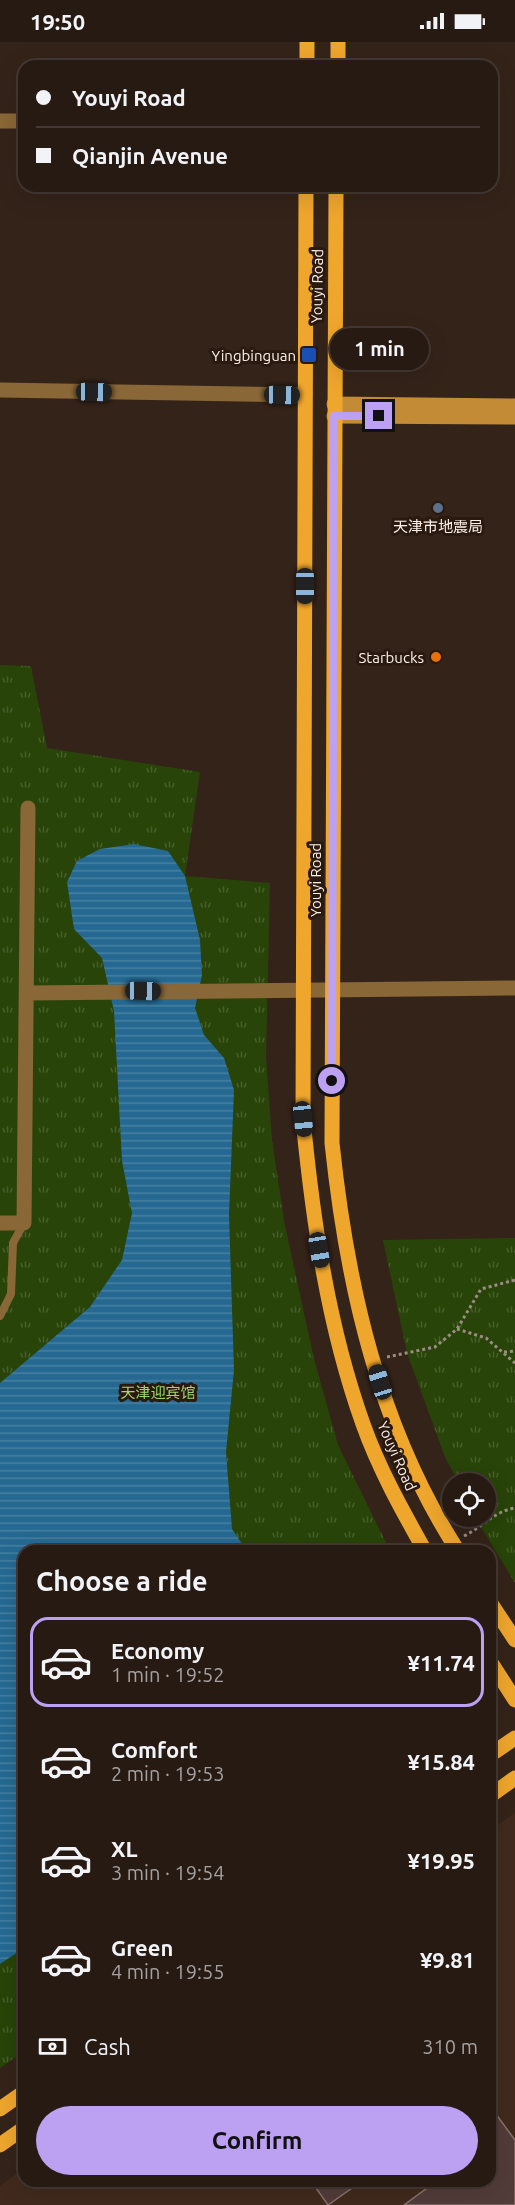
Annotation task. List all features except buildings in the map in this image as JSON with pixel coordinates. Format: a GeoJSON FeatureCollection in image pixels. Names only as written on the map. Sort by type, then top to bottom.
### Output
{"type":"FeatureCollection","features":[{"type":"Feature","properties":{"kind":"main road"},"geometry":{"type":"LineString","coordinates":[[307,42],[307,60]]}},
{"type":"Feature","properties":{"kind":"main road"},"geometry":{"type":"LineString","coordinates":[[338,42],[338,60]]}},
{"type":"Feature","properties":{"kind":"main road","name":"Youyi Road"},"geometry":{"type":"LineString","coordinates":[[306,192],[303,1119],[322,1268],[363,1423],[381,1468],[422,1545]]}},
{"type":"Feature","properties":{"kind":"main road","name":"Youyi Road"},"geometry":{"type":"LineString","coordinates":[[336,192],[332,1143],[351,1281],[373,1360],[393,1425],[406,1456],[454,1545]]}},
{"type":"Feature","properties":{"kind":"main road"},"geometry":{"type":"LineString","coordinates":[[496,1611],[515,1640]]}},
{"type":"Feature","properties":{"kind":"main road"},"geometry":{"type":"LineString","coordinates":[[496,1670],[515,1700]]}},
{"type":"Feature","properties":{"kind":"main road"},"geometry":{"type":"LineString","coordinates":[[496,1751],[515,1738]]}},
{"type":"Feature","properties":{"kind":"main road"},"geometry":{"type":"LineString","coordinates":[[496,1792],[515,1778]]}},
{"type":"Feature","properties":{"kind":"main road"},"geometry":{"type":"LineString","coordinates":[[0,2109],[18,2096]]}},
{"type":"Feature","properties":{"kind":"main road"},"geometry":{"type":"LineString","coordinates":[[0,2145],[18,2132]]}},
{"type":"Feature","properties":{"kind":"street"},"geometry":{"type":"LineString","coordinates":[[0,121],[18,122]]}},
{"type":"Feature","properties":{"kind":"street"},"geometry":{"type":"LineString","coordinates":[[0,390],[305,395]]}},
{"type":"Feature","properties":{"kind":"street"},"geometry":{"type":"LineString","coordinates":[[334,410],[515,406]]}},
{"type":"Feature","properties":{"kind":"street"},"geometry":{"type":"LineString","coordinates":[[334,410],[515,417]]}},
{"type":"Feature","properties":{"kind":"street"},"geometry":{"type":"LineString","coordinates":[[0,1223],[24,1223],[28,808]]}},
{"type":"Feature","properties":{"kind":"street"},"geometry":{"type":"LineString","coordinates":[[28,993],[223,992],[303,988],[515,988]]}},
{"type":"Feature","properties":{"kind":"lane"},"geometry":{"type":"LineString","coordinates":[[0,1316],[11,1294],[13,1243],[24,1223]]}},
{"type":"Feature","properties":{"kind":"path"},"geometry":{"type":"LineString","coordinates":[[373,1360],[435,1347],[457,1329],[481,1289],[515,1280]]}},
{"type":"Feature","properties":{"kind":"path"},"geometry":{"type":"LineString","coordinates":[[457,1329],[486,1338],[515,1363]]}},
{"type":"Feature","properties":{"kind":"path"},"geometry":{"type":"LineString","coordinates":[[504,1352],[515,1351]]}},
{"type":"Feature","properties":{"kind":"path"},"geometry":{"type":"LineString","coordinates":[[456,1545],[481,1528],[494,1515],[515,1508]]}},
{"type":"Feature","properties":{"kind":"shaded area"},"geometry":{"type":"Polygon","coordinates":[[[515,1813],[515,2205],[0,2205],[0,2186],[18,2172],[18,2187],[496,2187],[496,1826],[515,1813]]]}},
{"type":"Feature","properties":{"kind":"green space","name":"天津迎宾馆"},"geometry":{"type":"Polygon","coordinates":[[[0,665],[31,666],[47,748],[200,772],[185,876],[270,883],[266,1057],[272,1140],[284,1221],[314,1359],[338,1445],[387,1545],[18,1545],[18,2055],[0,2068],[0,665]]]}},
{"type":"Feature","properties":{"kind":"green space"},"geometry":{"type":"Polygon","coordinates":[[[515,1238],[515,1583],[496,1552],[496,1545],[492,1545],[481,1527],[496,1527],[496,1473],[454,1473],[445,1457],[407,1353],[383,1240],[515,1238]]]}},
{"type":"Feature","properties":{"kind":"water"},"geometry":{"type":"Polygon","coordinates":[[[134,844],[168,851],[185,876],[200,940],[202,975],[195,1008],[204,1035],[224,1058],[234,1090],[229,1215],[234,1370],[226,1452],[232,1529],[243,1545],[18,1545],[18,1952],[0,1964],[0,1383],[90,1307],[122,1260],[132,1213],[122,1161],[114,1011],[102,958],[74,929],[67,882],[77,861],[100,849],[134,844]]]}},
{"type":"Feature","properties":{"kind":"place","name":"Yingbinguan"},"geometry":{"type":"Point","coordinates":[309,355]}},
{"type":"Feature","properties":{"kind":"place","name":"天津市地震局"},"geometry":{"type":"Point","coordinates":[438,508]}},
{"type":"Feature","properties":{"kind":"place","name":"Starbucks"},"geometry":{"type":"Point","coordinates":[436,657]}},
{"type":"Feature","properties":{"kind":"route"},"geometry":{"type":"LineString","coordinates":[[332,1081],[334,416],[379,416]]}}]}
